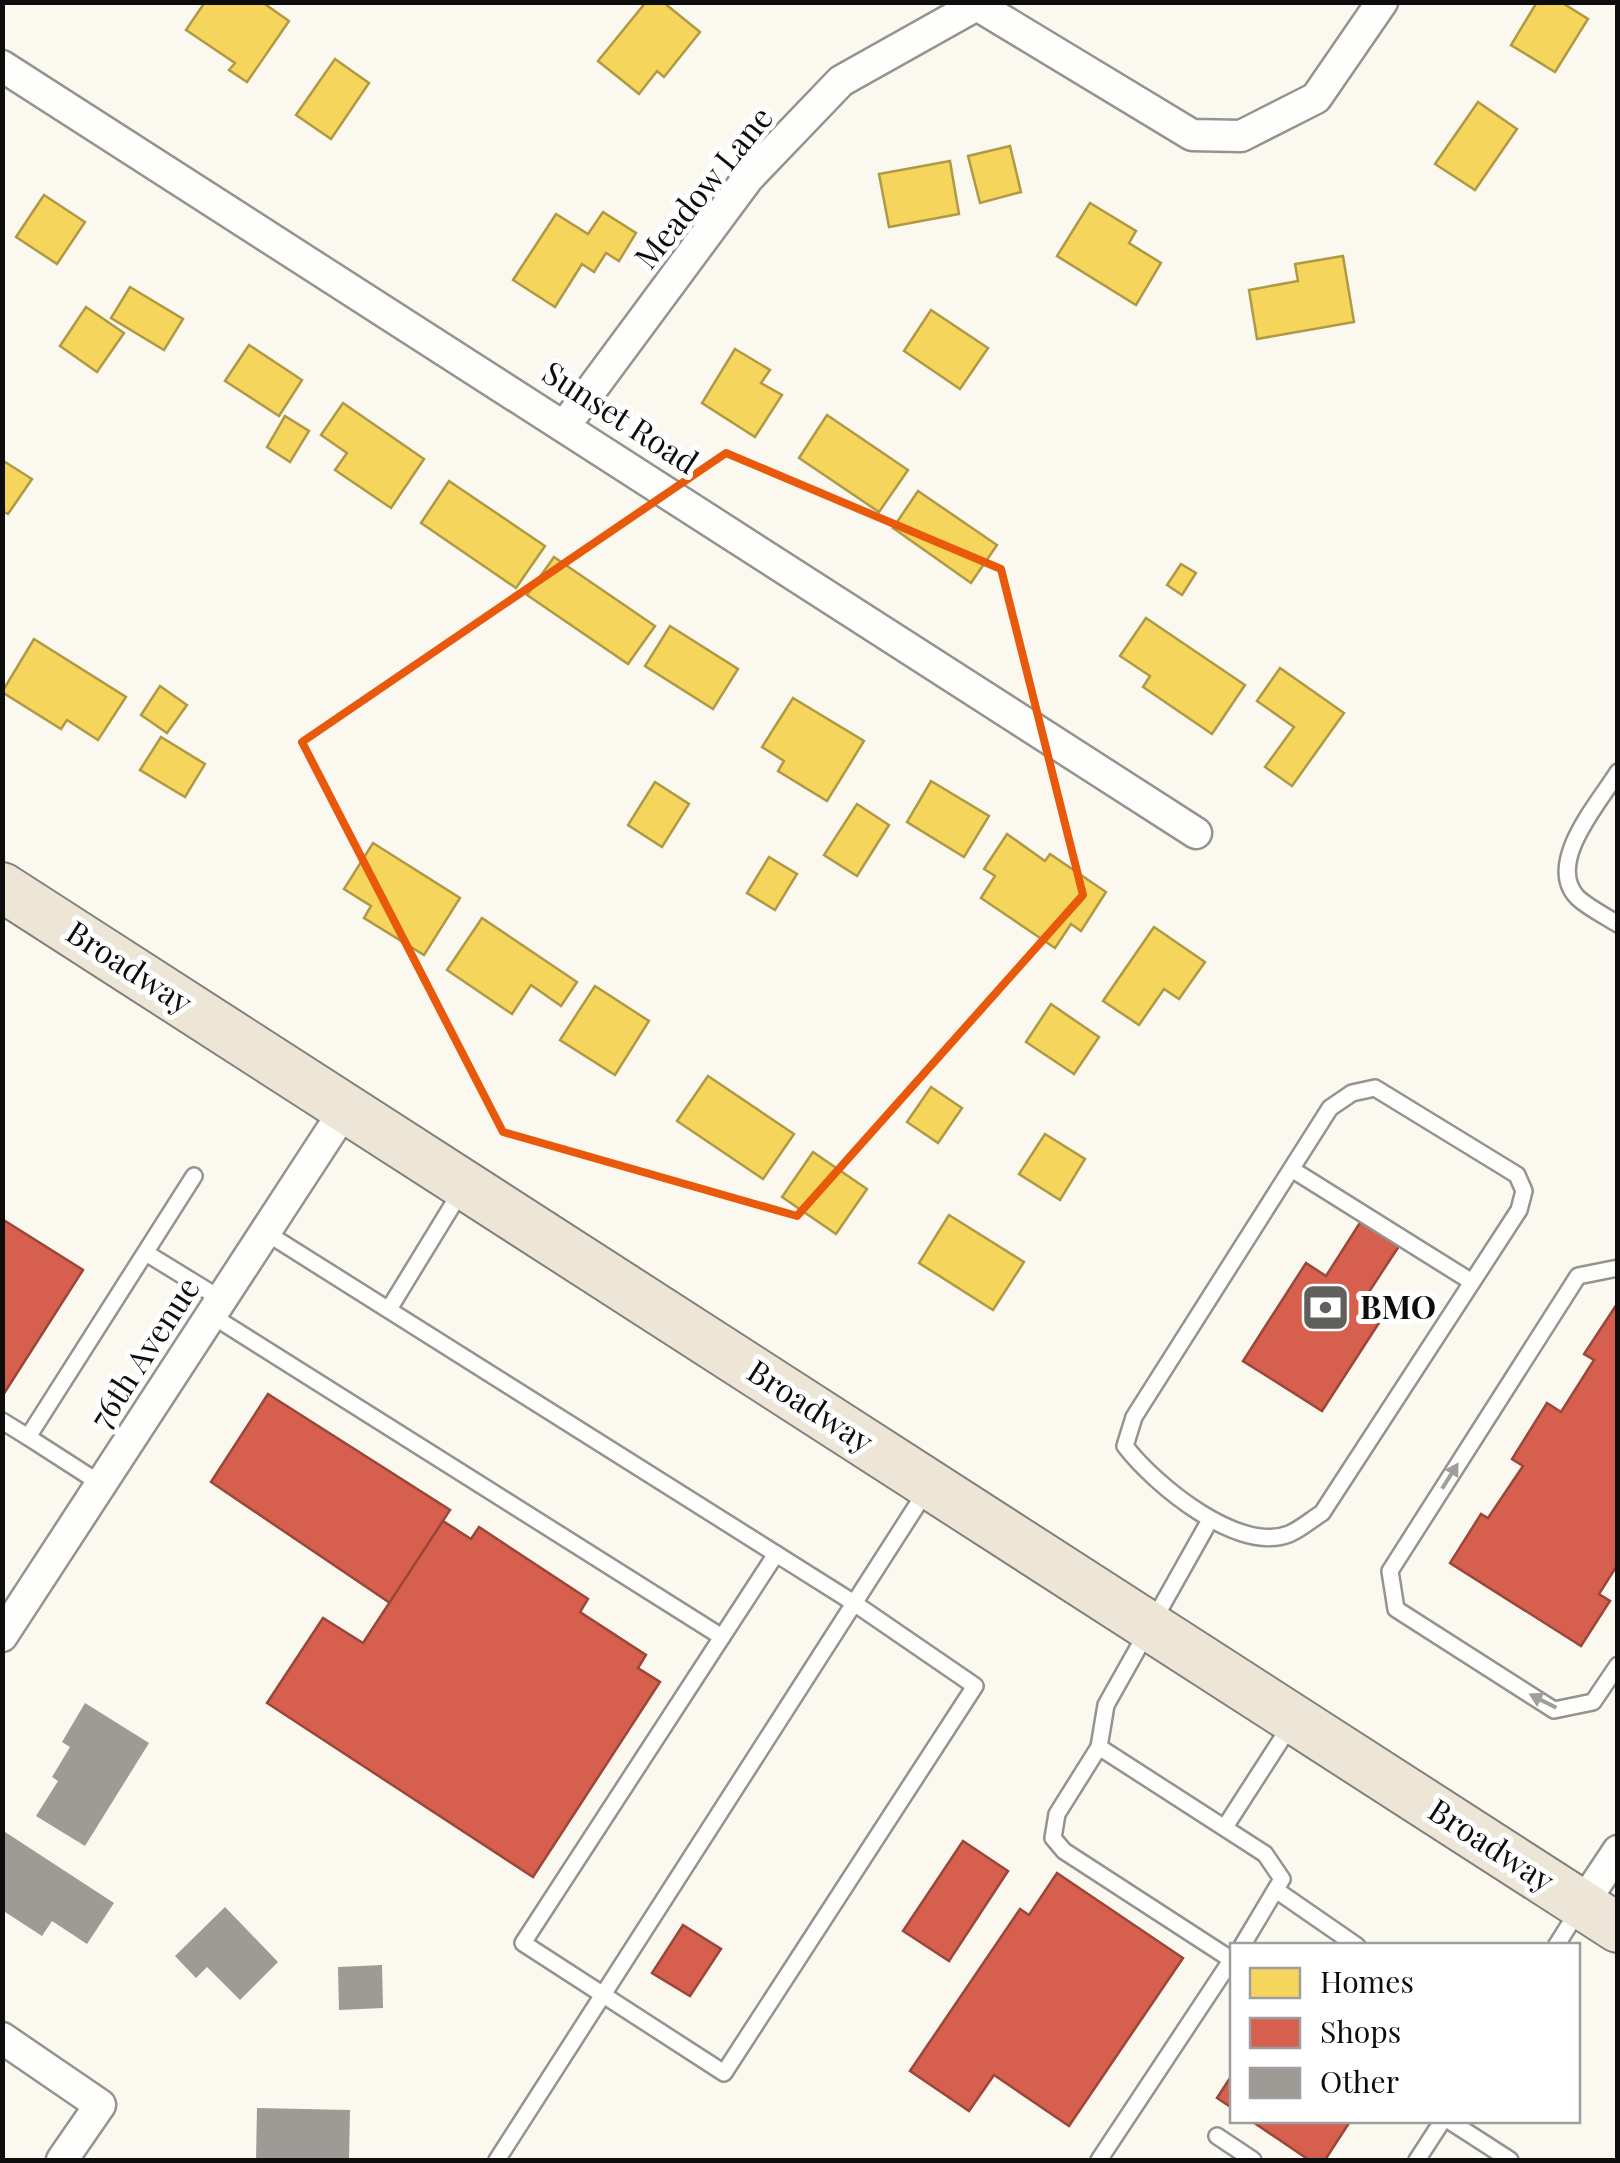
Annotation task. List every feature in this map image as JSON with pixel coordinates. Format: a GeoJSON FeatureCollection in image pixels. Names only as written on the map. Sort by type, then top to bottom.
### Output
{"type":"FeatureCollection","features":[{"type":"Feature","properties":{"kind":"main road","name":"Broadway"},"geometry":{"type":"LineString","coordinates":[[2,887],[1600,1917]]}},
{"type":"Feature","properties":{"kind":"street"},"geometry":{"type":"LineString","coordinates":[[980,4],[1192,135],[1242,136],[1316,98],[1382,2]]}},
{"type":"Feature","properties":{"kind":"street","name":"Meadow Lane"},"geometry":{"type":"LineString","coordinates":[[566,424],[748,178],[828,95],[842,81],[980,4]]}},
{"type":"Feature","properties":{"kind":"street","name":"Sunset Road"},"geometry":{"type":"LineString","coordinates":[[2,66],[566,424],[1196,833]]}},
{"type":"Feature","properties":{"kind":"street","name":"76th Avenue"},"geometry":{"type":"LineString","coordinates":[[2,1636],[346,1108]]}},
{"type":"Feature","properties":{"kind":"street"},"geometry":{"type":"LineString","coordinates":[[1600,1917],[1618,1851]]}},
{"type":"Feature","properties":{"kind":"street"},"geometry":{"type":"LineString","coordinates":[[2,2038],[100,2105],[62,2160]]}},
{"type":"Feature","properties":{"kind":"lane"},"geometry":{"type":"LineString","coordinates":[[1618,772],[1568,854],[1567,882],[1578,898],[1618,924]]}},
{"type":"Feature","properties":{"kind":"lane"},"geometry":{"type":"LineString","coordinates":[[1375,1088],[1517,1175],[1524,1191],[1519,1210],[1472,1282],[1322,1512],[1288,1534],[1258,1537],[1210,1520],[1125,1446],[1134,1417],[1330,1108],[1352,1093],[1375,1088]]}},
{"type":"Feature","properties":{"kind":"lane"},"geometry":{"type":"LineString","coordinates":[[1293,1170],[1472,1282]]}},
{"type":"Feature","properties":{"kind":"lane"},"geometry":{"type":"LineString","coordinates":[[28,1437],[194,1176]]}},
{"type":"Feature","properties":{"kind":"lane"},"geometry":{"type":"LineString","coordinates":[[389,1309],[465,1184]]}},
{"type":"Feature","properties":{"kind":"lane"},"geometry":{"type":"LineString","coordinates":[[265,1232],[854,1603],[975,1686],[724,2073],[523,1943],[776,1554]]}},
{"type":"Feature","properties":{"kind":"lane"},"geometry":{"type":"LineString","coordinates":[[146,1252],[216,1307],[722,1638]]}},
{"type":"Feature","properties":{"kind":"lane"},"geometry":{"type":"LineString","coordinates":[[1618,1268],[1578,1276],[1390,1570],[1396,1610],[1554,1710],[1593,1702],[1618,1665]]}},
{"type":"Feature","properties":{"kind":"lane"},"geometry":{"type":"LineString","coordinates":[[2,1421],[101,1484]]}},
{"type":"Feature","properties":{"kind":"lane"},"geometry":{"type":"LineString","coordinates":[[498,2160],[930,1485]]}},
{"type":"Feature","properties":{"kind":"lane"},"geometry":{"type":"LineString","coordinates":[[1210,1520],[1106,1705],[1100,1746],[1057,1814],[1053,1838],[1064,1851],[1230,1958]]}},
{"type":"Feature","properties":{"kind":"lane"},"geometry":{"type":"LineString","coordinates":[[1225,1827],[1294,1719]]}},
{"type":"Feature","properties":{"kind":"lane"},"geometry":{"type":"LineString","coordinates":[[1100,1746],[1225,1827],[1278,1868],[1282,1879],[1244,1943]]}},
{"type":"Feature","properties":{"kind":"lane"},"geometry":{"type":"LineString","coordinates":[[1276,1890],[1354,1943]]}},
{"type":"Feature","properties":{"kind":"lane"},"geometry":{"type":"LineString","coordinates":[[1561,1943],[1600,1917]]}},
{"type":"Feature","properties":{"kind":"lane"},"geometry":{"type":"LineString","coordinates":[[1098,2160],[1230,1962]]}},
{"type":"Feature","properties":{"kind":"lane"},"geometry":{"type":"LineString","coordinates":[[1417,2160],[1444,2123]]}},
{"type":"Feature","properties":{"kind":"lane"},"geometry":{"type":"LineString","coordinates":[[1451,2123],[1510,2160]]}},
{"type":"Feature","properties":{"kind":"lane"},"geometry":{"type":"LineString","coordinates":[[1217,2136],[1253,2160]]}},
{"type":"Feature","properties":{"kind":"highlighted area"},"geometry":{"type":"Polygon","coordinates":[[[726,453],[1001,569],[1083,895],[797,1216],[503,1132],[302,742],[726,453]]]}},
{"type":"Feature","properties":{"kind":"building: Homes"},"geometry":{"type":"Polygon","coordinates":[[[205,2],[262,2],[289,21],[247,82],[229,70],[235,63],[186,30],[205,2]]]}},
{"type":"Feature","properties":{"kind":"building: Homes"},"geometry":{"type":"Polygon","coordinates":[[[646,2],[663,2],[700,32],[664,77],[657,71],[639,94],[598,61],[646,2]]]}},
{"type":"Feature","properties":{"kind":"building: Homes"},"geometry":{"type":"Polygon","coordinates":[[[1537,2],[1561,2],[1588,19],[1555,72],[1511,45],[1537,2]]]}},
{"type":"Feature","properties":{"kind":"building: Homes"},"geometry":{"type":"Polygon","coordinates":[[[335,59],[369,83],[331,139],[296,115],[335,59]]]}},
{"type":"Feature","properties":{"kind":"building: Homes"},"geometry":{"type":"Polygon","coordinates":[[[1478,102],[1517,129],[1475,190],[1435,164],[1478,102]]]}},
{"type":"Feature","properties":{"kind":"building: Homes"},"geometry":{"type":"Polygon","coordinates":[[[1010,146],[1021,192],[980,203],[968,156],[1010,146]]]}},
{"type":"Feature","properties":{"kind":"building: Homes"},"geometry":{"type":"Polygon","coordinates":[[[950,161],[959,214],[889,227],[879,174],[950,161]]]}},
{"type":"Feature","properties":{"kind":"building: Homes"},"geometry":{"type":"Polygon","coordinates":[[[44,195],[85,222],[57,264],[16,237],[44,195]]]}},
{"type":"Feature","properties":{"kind":"building: Homes"},"geometry":{"type":"Polygon","coordinates":[[[1090,203],[1136,231],[1129,243],[1161,263],[1136,305],[1057,256],[1090,203]]]}},
{"type":"Feature","properties":{"kind":"building: Homes"},"geometry":{"type":"Polygon","coordinates":[[[603,212],[636,233],[619,261],[606,253],[594,272],[582,264],[555,307],[513,280],[556,214],[588,234],[603,212]]]}},
{"type":"Feature","properties":{"kind":"building: Homes"},"geometry":{"type":"Polygon","coordinates":[[[1343,256],[1354,322],[1257,339],[1249,290],[1298,281],[1295,264],[1343,256]]]}},
{"type":"Feature","properties":{"kind":"building: Homes"},"geometry":{"type":"Polygon","coordinates":[[[130,287],[183,319],[164,350],[111,318],[130,287]]]}},
{"type":"Feature","properties":{"kind":"building: Homes"},"geometry":{"type":"Polygon","coordinates":[[[86,307],[124,333],[97,372],[60,346],[86,307]]]}},
{"type":"Feature","properties":{"kind":"building: Homes"},"geometry":{"type":"Polygon","coordinates":[[[931,310],[988,348],[960,389],[904,351],[931,310]]]}},
{"type":"Feature","properties":{"kind":"building: Homes"},"geometry":{"type":"Polygon","coordinates":[[[249,345],[302,380],[279,416],[225,381],[249,345]]]}},
{"type":"Feature","properties":{"kind":"building: Homes"},"geometry":{"type":"Polygon","coordinates":[[[735,349],[770,370],[761,383],[782,395],[755,437],[702,403],[735,349]]]}},
{"type":"Feature","properties":{"kind":"building: Homes"},"geometry":{"type":"Polygon","coordinates":[[[343,403],[424,459],[391,508],[335,470],[347,453],[321,435],[343,403]]]}},
{"type":"Feature","properties":{"kind":"building: Homes"},"geometry":{"type":"Polygon","coordinates":[[[827,415],[908,470],[879,512],[799,458],[827,415]]]}},
{"type":"Feature","properties":{"kind":"building: Homes"},"geometry":{"type":"Polygon","coordinates":[[[285,416],[309,431],[290,462],[267,447],[285,416]]]}},
{"type":"Feature","properties":{"kind":"building: Homes"},"geometry":{"type":"Polygon","coordinates":[[[2,460],[32,479],[8,514],[2,511],[2,460]]]}},
{"type":"Feature","properties":{"kind":"building: Homes"},"geometry":{"type":"Polygon","coordinates":[[[449,481],[545,546],[516,588],[421,523],[449,481]]]}},
{"type":"Feature","properties":{"kind":"building: Homes"},"geometry":{"type":"Polygon","coordinates":[[[918,491],[997,545],[971,583],[893,528],[918,491]]]}},
{"type":"Feature","properties":{"kind":"building: Homes"},"geometry":{"type":"Polygon","coordinates":[[[554,557],[655,626],[628,664],[527,595],[554,557]]]}},
{"type":"Feature","properties":{"kind":"building: Homes"},"geometry":{"type":"Polygon","coordinates":[[[1181,564],[1196,573],[1182,595],[1167,585],[1181,564]]]}},
{"type":"Feature","properties":{"kind":"building: Homes"},"geometry":{"type":"Polygon","coordinates":[[[1146,618],[1245,685],[1212,734],[1143,687],[1150,676],[1120,656],[1146,618]]]}},
{"type":"Feature","properties":{"kind":"building: Homes"},"geometry":{"type":"Polygon","coordinates":[[[670,626],[738,669],[713,709],[645,666],[670,626]]]}},
{"type":"Feature","properties":{"kind":"building: Homes"},"geometry":{"type":"Polygon","coordinates":[[[34,639],[126,697],[98,740],[67,720],[61,729],[2,692],[34,639]]]}},
{"type":"Feature","properties":{"kind":"building: Homes"},"geometry":{"type":"Polygon","coordinates":[[[1280,668],[1344,713],[1292,786],[1265,767],[1294,727],[1257,701],[1280,668]]]}},
{"type":"Feature","properties":{"kind":"building: Homes"},"geometry":{"type":"Polygon","coordinates":[[[160,686],[187,705],[167,733],[141,715],[160,686]]]}},
{"type":"Feature","properties":{"kind":"building: Homes"},"geometry":{"type":"Polygon","coordinates":[[[793,698],[864,741],[827,801],[778,771],[784,761],[762,747],[793,698]]]}},
{"type":"Feature","properties":{"kind":"building: Homes"},"geometry":{"type":"Polygon","coordinates":[[[161,737],[205,764],[185,797],[140,770],[161,737]]]}},
{"type":"Feature","properties":{"kind":"building: Homes"},"geometry":{"type":"Polygon","coordinates":[[[931,781],[989,816],[964,857],[907,822],[931,781]]]}},
{"type":"Feature","properties":{"kind":"building: Homes"},"geometry":{"type":"Polygon","coordinates":[[[655,782],[689,804],[662,847],[628,825],[655,782]]]}},
{"type":"Feature","properties":{"kind":"building: Homes"},"geometry":{"type":"Polygon","coordinates":[[[857,804],[889,825],[857,876],[824,855],[857,804]]]}},
{"type":"Feature","properties":{"kind":"building: Homes"},"geometry":{"type":"Polygon","coordinates":[[[1007,834],[1045,861],[1050,854],[1106,892],[1081,931],[1071,924],[1055,948],[981,898],[995,876],[984,869],[1007,834]]]}},
{"type":"Feature","properties":{"kind":"building: Homes"},"geometry":{"type":"Polygon","coordinates":[[[373,843],[460,898],[424,955],[364,918],[371,906],[344,889],[373,843]]]}},
{"type":"Feature","properties":{"kind":"building: Homes"},"geometry":{"type":"Polygon","coordinates":[[[769,857],[797,874],[775,910],[747,893],[769,857]]]}},
{"type":"Feature","properties":{"kind":"building: Homes"},"geometry":{"type":"Polygon","coordinates":[[[482,918],[577,982],[561,1006],[531,985],[512,1014],[447,970],[482,918]]]}},
{"type":"Feature","properties":{"kind":"building: Homes"},"geometry":{"type":"Polygon","coordinates":[[[1154,927],[1205,962],[1179,999],[1164,989],[1139,1025],[1103,1001],[1154,927]]]}},
{"type":"Feature","properties":{"kind":"building: Homes"},"geometry":{"type":"Polygon","coordinates":[[[595,986],[649,1021],[615,1075],[560,1040],[595,986]]]}},
{"type":"Feature","properties":{"kind":"building: Homes"},"geometry":{"type":"Polygon","coordinates":[[[1051,1004],[1099,1037],[1074,1074],[1026,1042],[1051,1004]]]}},
{"type":"Feature","properties":{"kind":"building: Homes"},"geometry":{"type":"Polygon","coordinates":[[[708,1076],[794,1134],[763,1179],[677,1121],[708,1076]]]}},
{"type":"Feature","properties":{"kind":"building: Homes"},"geometry":{"type":"Polygon","coordinates":[[[931,1087],[962,1108],[938,1143],[907,1122],[931,1087]]]}},
{"type":"Feature","properties":{"kind":"building: Homes"},"geometry":{"type":"Polygon","coordinates":[[[1045,1134],[1085,1159],[1060,1200],[1019,1174],[1045,1134]]]}},
{"type":"Feature","properties":{"kind":"building: Homes"},"geometry":{"type":"Polygon","coordinates":[[[813,1152],[867,1189],[836,1234],[782,1197],[813,1152]]]}},
{"type":"Feature","properties":{"kind":"building: Homes"},"geometry":{"type":"Polygon","coordinates":[[[949,1215],[1024,1262],[993,1310],[919,1263],[949,1215]]]}},
{"type":"Feature","properties":{"kind":"building: Shops","name":"BMO"},"geometry":{"type":"Polygon","coordinates":[[[1363,1218],[1401,1243],[1363,1301],[1384,1315],[1322,1411],[1243,1361],[1306,1263],[1326,1276],[1363,1218]]]}},
{"type":"Feature","properties":{"kind":"building: Shops"},"geometry":{"type":"Polygon","coordinates":[[[2,1219],[83,1270],[5,1392],[2,1390],[2,1219]]]}},
{"type":"Feature","properties":{"kind":"building: Shops"},"geometry":{"type":"Polygon","coordinates":[[[1617,1304],[1618,1564],[1599,1594],[1610,1601],[1581,1646],[1450,1563],[1481,1514],[1488,1518],[1523,1466],[1512,1459],[1547,1403],[1561,1412],[1594,1360],[1584,1354],[1617,1304]]]}},
{"type":"Feature","properties":{"kind":"building: Shops"},"geometry":{"type":"Polygon","coordinates":[[[268,1394],[450,1510],[390,1603],[211,1482],[268,1394]]]}},
{"type":"Feature","properties":{"kind":"building: Shops"},"geometry":{"type":"Polygon","coordinates":[[[443,1521],[471,1539],[479,1527],[588,1599],[580,1612],[646,1655],[638,1668],[660,1682],[533,1877],[267,1703],[323,1618],[363,1643],[443,1521]]]}},
{"type":"Feature","properties":{"kind":"building: Shops"},"geometry":{"type":"Polygon","coordinates":[[[963,1841],[1008,1871],[949,1961],[903,1931],[963,1841]]]}},
{"type":"Feature","properties":{"kind":"building: Shops"},"geometry":{"type":"Polygon","coordinates":[[[1057,1873],[1183,1958],[1069,2126],[994,2075],[969,2111],[910,2071],[1020,1909],[1029,1915],[1057,1873]]]}},
{"type":"Feature","properties":{"kind":"building: Shops"},"geometry":{"type":"Polygon","coordinates":[[[683,1925],[721,1949],[690,1996],[652,1973],[683,1925]]]}},
{"type":"Feature","properties":{"kind":"building: Shops"},"geometry":{"type":"Polygon","coordinates":[[[1230,2078],[1230,2107],[1217,2098],[1230,2078]]]}},
{"type":"Feature","properties":{"kind":"building: Shops"},"geometry":{"type":"Polygon","coordinates":[[[1254,2123],[1349,2123],[1325,2160],[1309,2160],[1254,2123]]]}},
{"type":"Feature","properties":{"kind":"building: Other"},"geometry":{"type":"Polygon","coordinates":[[[85,1703],[149,1743],[85,1846],[36,1816],[58,1781],[52,1777],[70,1747],[62,1742],[85,1703]]]}},
{"type":"Feature","properties":{"kind":"building: Other"},"geometry":{"type":"Polygon","coordinates":[[[2,1830],[114,1903],[87,1944],[52,1921],[42,1936],[2,1910],[2,1830]]]}},
{"type":"Feature","properties":{"kind":"building: Other"},"geometry":{"type":"Polygon","coordinates":[[[225,1907],[278,1962],[240,2000],[207,1967],[196,1978],[175,1956],[225,1907]]]}},
{"type":"Feature","properties":{"kind":"building: Other"},"geometry":{"type":"Polygon","coordinates":[[[382,1965],[383,2008],[339,2010],[338,1967],[382,1965]]]}},
{"type":"Feature","properties":{"kind":"building: Other"},"geometry":{"type":"Polygon","coordinates":[[[257,2108],[350,2110],[349,2160],[256,2160],[257,2108]]]}},
{"type":"Feature","properties":{"kind":"place","name":"BMO"},"geometry":{"type":"Point","coordinates":[1325,1308]}}]}
